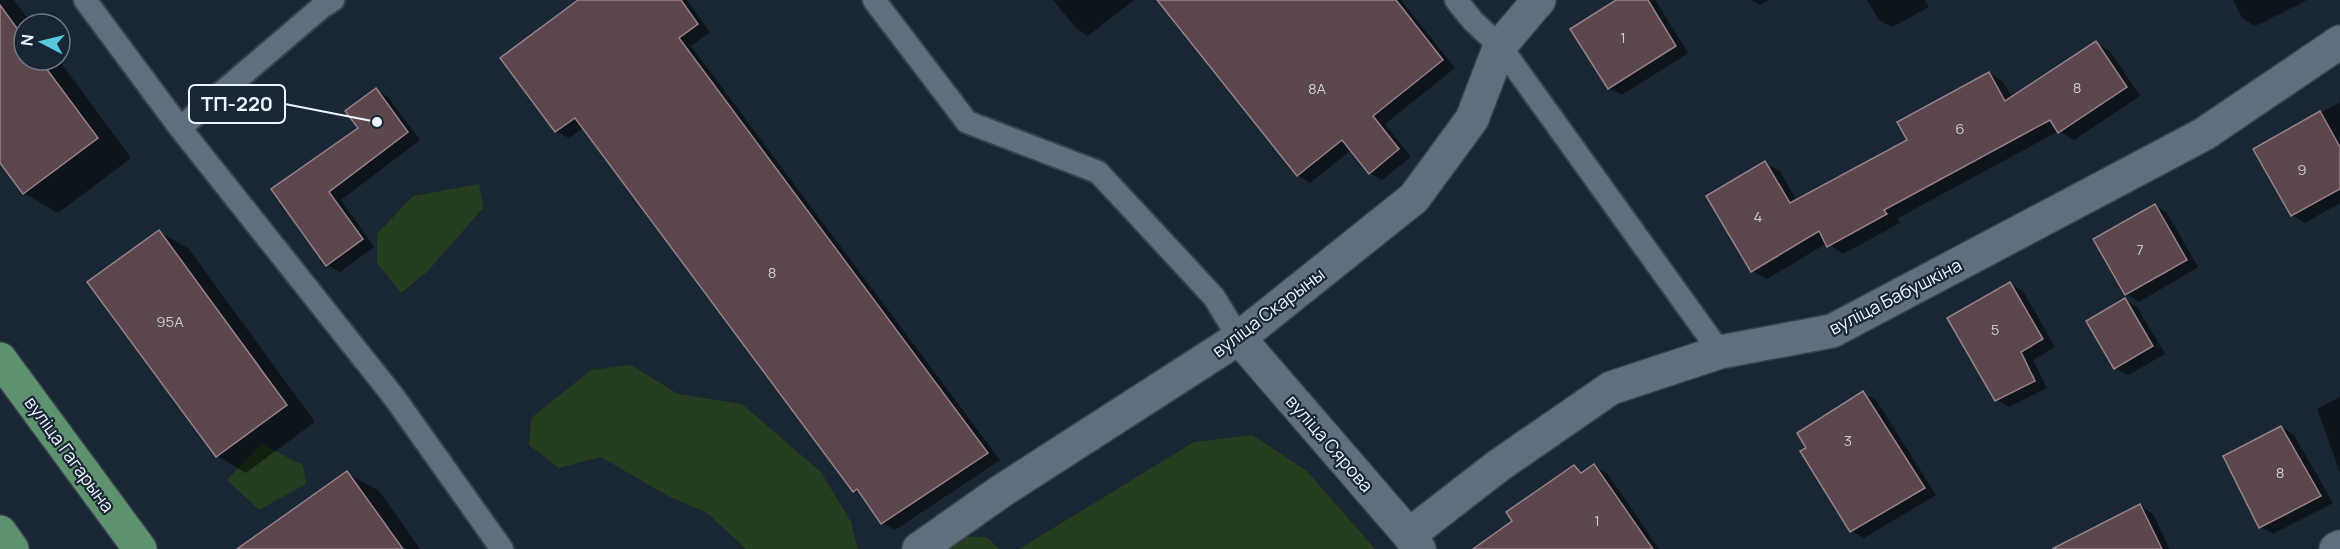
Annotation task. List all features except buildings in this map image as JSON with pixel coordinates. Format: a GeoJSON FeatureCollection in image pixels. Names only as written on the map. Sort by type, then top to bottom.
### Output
{"type":"FeatureCollection","features":[{"type":"Feature","properties":{"kind":"main road","name":"вуліца Гагарына"},"geometry":{"type":"LineString","coordinates":[[0,359],[140,549]]}},
{"type":"Feature","properties":{"kind":"main road"},"geometry":{"type":"LineString","coordinates":[[0,532],[12,549]]}},
{"type":"Feature","properties":{"kind":"street","name":"вуліца Скарыны"},"geometry":{"type":"LineString","coordinates":[[919,549],[1000,492],[1239,338],[1414,198],[1472,119],[1500,46],[1539,0]]}},
{"type":"Feature","properties":{"kind":"street","name":"вуліца Бабушкіна"},"geometry":{"type":"LineString","coordinates":[[1414,542],[1498,466],[1611,388],[1720,352],[1832,331],[2204,134],[2340,42]]}},
{"type":"Feature","properties":{"kind":"street","name":"вуліца Сярова"},"geometry":{"type":"LineString","coordinates":[[1239,338],[1414,542]]}},
{"type":"Feature","properties":{"kind":"street"},"geometry":{"type":"LineString","coordinates":[[2336,549],[2340,547]]}},
{"type":"Feature","properties":{"kind":"lane"},"geometry":{"type":"LineString","coordinates":[[84,0],[180,128],[394,397],[502,549]]}},
{"type":"Feature","properties":{"kind":"lane"},"geometry":{"type":"LineString","coordinates":[[874,0],[967,122],[1098,172],[1214,297],[1239,338]]}},
{"type":"Feature","properties":{"kind":"lane"},"geometry":{"type":"LineString","coordinates":[[1456,0],[1473,21],[1500,46],[1720,352]]}},
{"type":"Feature","properties":{"kind":"lane"},"geometry":{"type":"LineString","coordinates":[[180,128],[325,2]]}},
{"type":"Feature","properties":{"kind":"green space"},"geometry":{"type":"Polygon","coordinates":[[[479,184],[483,208],[428,271],[401,293],[377,263],[377,234],[413,196],[479,184]]]}},
{"type":"Feature","properties":{"kind":"green space"},"geometry":{"type":"Polygon","coordinates":[[[631,365],[678,394],[742,404],[821,472],[851,522],[858,549],[746,549],[707,513],[668,496],[601,457],[559,468],[529,445],[531,418],[591,370],[631,365]]]}},
{"type":"Feature","properties":{"kind":"green space"},"geometry":{"type":"Polygon","coordinates":[[[1252,435],[1307,471],[1375,549],[1019,549],[1194,442],[1252,435]]]}},
{"type":"Feature","properties":{"kind":"green space"},"geometry":{"type":"Polygon","coordinates":[[[261,444],[303,465],[306,484],[259,510],[227,480],[261,444]]]}},
{"type":"Feature","properties":{"kind":"green space"},"geometry":{"type":"Polygon","coordinates":[[[952,536],[986,537],[1000,549],[935,549],[952,536]]]}},
{"type":"Feature","properties":{"kind":"place","name":"ТП-220"},"geometry":{"type":"Point","coordinates":[377,122]}}]}
